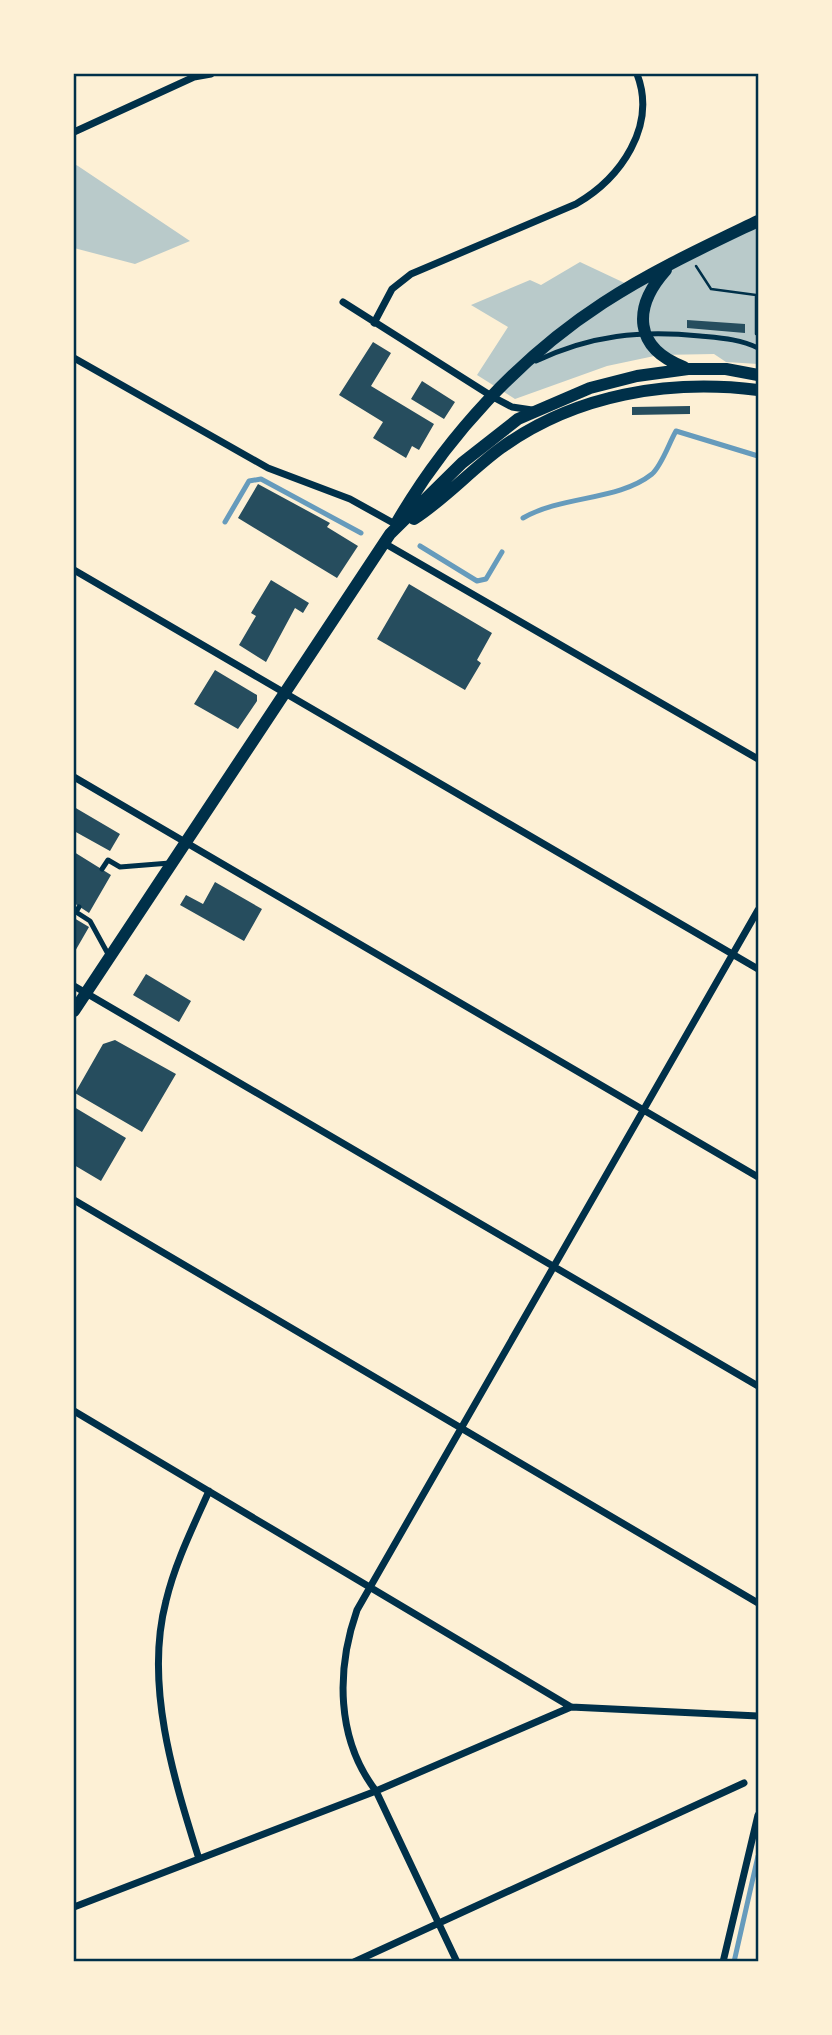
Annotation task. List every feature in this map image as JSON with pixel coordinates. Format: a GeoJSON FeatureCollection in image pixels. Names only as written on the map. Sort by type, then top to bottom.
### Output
{"type":"FeatureCollection","features":[{"type":"Feature","properties":{"kind":"street"},"geometry":{"type":"LineString","coordinates":[[74,132],[194,78],[211,74]]}},
{"type":"Feature","properties":{"kind":"street"},"geometry":{"type":"LineString","coordinates":[[374,323],[392,289],[411,274],[576,204],[599,190],[629,153],[641,127],[644,91],[638,74]]}},
{"type":"Feature","properties":{"kind":"street"},"geometry":{"type":"LineString","coordinates":[[74,1011],[428,473],[520,368],[581,318],[689,254],[758,221]]}},
{"type":"Feature","properties":{"kind":"street"},"geometry":{"type":"LineString","coordinates":[[671,264],[646,298],[645,332],[651,347],[662,357],[688,369]]}},
{"type":"Feature","properties":{"kind":"street"},"geometry":{"type":"LineString","coordinates":[[343,302],[494,397],[524,411],[538,409],[613,381],[688,369],[726,369],[758,375]]}},
{"type":"Feature","properties":{"kind":"street"},"geometry":{"type":"LineString","coordinates":[[74,358],[268,468],[350,499],[390,534],[758,759]]}},
{"type":"Feature","properties":{"kind":"street"},"geometry":{"type":"LineString","coordinates":[[390,534],[432,507],[505,445],[567,412],[609,398],[648,390],[697,386],[758,390]]}},
{"type":"Feature","properties":{"kind":"street"},"geometry":{"type":"LineString","coordinates":[[390,534],[482,446],[538,409]]}},
{"type":"Feature","properties":{"kind":"street"},"geometry":{"type":"LineString","coordinates":[[74,570],[758,970]]}},
{"type":"Feature","properties":{"kind":"street"},"geometry":{"type":"LineString","coordinates":[[74,777],[758,1177]]}},
{"type":"Feature","properties":{"kind":"street"},"geometry":{"type":"LineString","coordinates":[[457,1962],[376,1791],[359,1769],[344,1716],[342,1670],[348,1635],[356,1610],[758,910]]}},
{"type":"Feature","properties":{"kind":"street"},"geometry":{"type":"LineString","coordinates":[[74,986],[758,1386]]}},
{"type":"Feature","properties":{"kind":"street"},"geometry":{"type":"LineString","coordinates":[[74,1200],[758,1603]]}},
{"type":"Feature","properties":{"kind":"street"},"geometry":{"type":"LineString","coordinates":[[74,1411],[571,1707]]}},
{"type":"Feature","properties":{"kind":"street"},"geometry":{"type":"LineString","coordinates":[[199,1859],[181,1802],[166,1728],[160,1696],[159,1647],[165,1602],[209,1491]]}},
{"type":"Feature","properties":{"kind":"street"},"geometry":{"type":"LineString","coordinates":[[74,1907],[376,1791],[571,1707],[758,1716]]}},
{"type":"Feature","properties":{"kind":"street"},"geometry":{"type":"LineString","coordinates":[[354,1962],[744,1783]]}},
{"type":"Feature","properties":{"kind":"street"},"geometry":{"type":"LineString","coordinates":[[723,1962],[758,1815]]}},
{"type":"Feature","properties":{"kind":"lane"},"geometry":{"type":"LineString","coordinates":[[520,368],[581,343],[611,335],[645,332],[733,339],[758,348]]}},
{"type":"Feature","properties":{"kind":"lane"},"geometry":{"type":"LineString","coordinates":[[102,869],[108,860],[120,867],[173,863]]}},
{"type":"Feature","properties":{"kind":"lane"},"geometry":{"type":"LineString","coordinates":[[79,906],[76,912],[90,921],[110,957]]}},
{"type":"Feature","properties":{"kind":"path"},"geometry":{"type":"LineString","coordinates":[[689,254],[711,289],[756,295],[756,335]]}},
{"type":"Feature","properties":{"kind":"shaded area"},"geometry":{"type":"Polygon","coordinates":[[[74,164],[190,241],[135,264],[74,248],[74,164]]]}},
{"type":"Feature","properties":{"kind":"shaded area"},"geometry":{"type":"Polygon","coordinates":[[[758,221],[758,364],[726,362],[714,354],[659,355],[607,366],[515,399],[477,375],[508,327],[471,305],[530,280],[541,285],[580,262],[631,286],[758,221]]]}},
{"type":"Feature","properties":{"kind":"building"},"geometry":{"type":"Polygon","coordinates":[[[687,320],[745,324],[745,333],[687,328],[687,320]]]}},
{"type":"Feature","properties":{"kind":"building"},"geometry":{"type":"Polygon","coordinates":[[[373,342],[391,353],[371,386],[434,424],[419,450],[412,446],[406,458],[373,438],[383,422],[339,395],[373,342]]]}},
{"type":"Feature","properties":{"kind":"building"},"geometry":{"type":"Polygon","coordinates":[[[422,381],[455,402],[444,419],[411,399],[422,381]]]}},
{"type":"Feature","properties":{"kind":"building"},"geometry":{"type":"Polygon","coordinates":[[[690,406],[690,414],[632,415],[632,407],[690,406]]]}},
{"type":"Feature","properties":{"kind":"building"},"geometry":{"type":"Polygon","coordinates":[[[258,484],[330,523],[327,527],[358,546],[337,578],[238,518],[258,484]]]}},
{"type":"Feature","properties":{"kind":"building"},"geometry":{"type":"Polygon","coordinates":[[[271,580],[309,603],[303,613],[295,608],[266,662],[239,645],[256,616],[251,613],[271,580]]]}},
{"type":"Feature","properties":{"kind":"building"},"geometry":{"type":"Polygon","coordinates":[[[409,584],[492,633],[477,660],[481,663],[465,690],[377,639],[409,584]]]}},
{"type":"Feature","properties":{"kind":"building"},"geometry":{"type":"Polygon","coordinates":[[[215,670],[257,695],[257,701],[238,729],[194,704],[215,670]]]}},
{"type":"Feature","properties":{"kind":"building"},"geometry":{"type":"Polygon","coordinates":[[[74,807],[120,834],[110,851],[74,831],[74,807]]]}},
{"type":"Feature","properties":{"kind":"building"},"geometry":{"type":"Polygon","coordinates":[[[74,852],[111,875],[89,913],[74,903],[74,852]]]}},
{"type":"Feature","properties":{"kind":"building"},"geometry":{"type":"Polygon","coordinates":[[[215,882],[262,909],[244,941],[180,905],[186,895],[203,904],[215,882]]]}},
{"type":"Feature","properties":{"kind":"building"},"geometry":{"type":"Polygon","coordinates":[[[74,918],[89,927],[74,953],[74,918]]]}},
{"type":"Feature","properties":{"kind":"building"},"geometry":{"type":"Polygon","coordinates":[[[146,974],[191,1001],[179,1022],[133,995],[146,974]]]}},
{"type":"Feature","properties":{"kind":"building"},"geometry":{"type":"Polygon","coordinates":[[[115,1040],[176,1074],[142,1132],[75,1093],[103,1044],[115,1040]]]}},
{"type":"Feature","properties":{"kind":"building"},"geometry":{"type":"Polygon","coordinates":[[[74,1107],[126,1138],[101,1181],[74,1165],[74,1107]]]}},
{"type":"Feature","properties":{"kind":"waterway"},"geometry":{"type":"LineString","coordinates":[[523,518],[556,505],[607,494],[638,483],[656,470],[676,431],[758,456]]}},
{"type":"Feature","properties":{"kind":"waterway"},"geometry":{"type":"LineString","coordinates":[[225,522],[249,481],[261,479],[361,533]]}},
{"type":"Feature","properties":{"kind":"waterway"},"geometry":{"type":"LineString","coordinates":[[420,546],[477,581],[486,579],[502,552]]}},
{"type":"Feature","properties":{"kind":"waterway"},"geometry":{"type":"LineString","coordinates":[[734,1962],[758,1856]]}}]}
